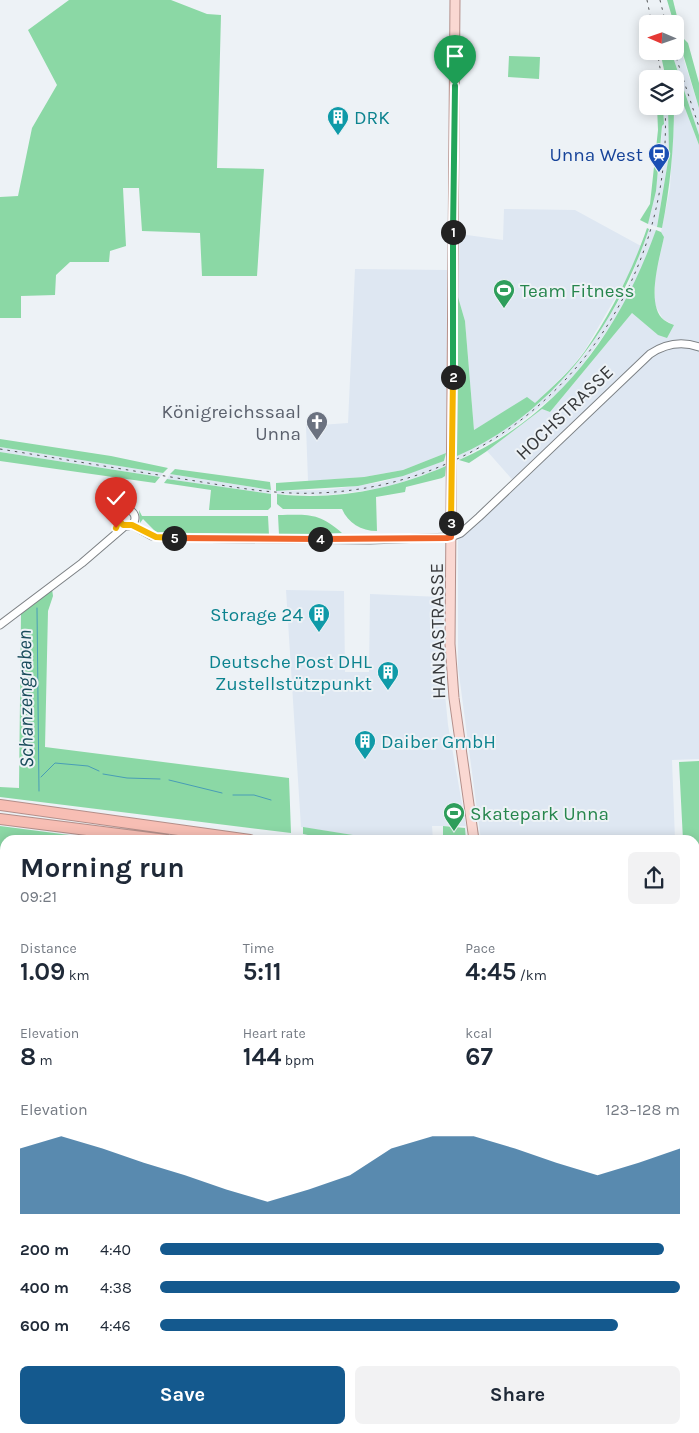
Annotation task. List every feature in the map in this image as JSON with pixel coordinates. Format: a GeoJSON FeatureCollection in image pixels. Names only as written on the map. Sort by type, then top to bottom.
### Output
{"type":"FeatureCollection","features":[{"type":"Feature","properties":{"kind":"highway"},"geometry":{"type":"LineString","coordinates":[[0,805],[214,835]]}},
{"type":"Feature","properties":{"kind":"highway"},"geometry":{"type":"LineString","coordinates":[[0,819],[126,835]]}},
{"type":"Feature","properties":{"kind":"main road","name":"HANSASTRASSE"},"geometry":{"type":"LineString","coordinates":[[455,0],[451,524],[452,681],[473,835]]}},
{"type":"Feature","properties":{"kind":"street","name":"HOCHSTRASSE"},"geometry":{"type":"LineString","coordinates":[[451,537],[461,532],[479,517],[643,359],[656,350],[679,343],[699,347]]}},
{"type":"Feature","properties":{"kind":"street"},"geometry":{"type":"LineString","coordinates":[[149,534],[133,511],[125,509],[119,515],[125,524],[149,534],[165,538],[370,540],[451,537]]}},
{"type":"Feature","properties":{"kind":"street"},"geometry":{"type":"LineString","coordinates":[[0,625],[82,563],[125,524],[136,517]]}},
{"type":"Feature","properties":{"kind":"street","name":"HOCHSTRASSE"},"geometry":{"type":"LineString","coordinates":[[451,524],[460,527],[479,517]]}},
{"type":"Feature","properties":{"kind":"shaded area"},"geometry":{"type":"Polygon","coordinates":[[[674,60],[684,60],[699,108],[699,135],[684,90],[684,70],[677,70],[674,60]]]}},
{"type":"Feature","properties":{"kind":"shaded area"},"geometry":{"type":"Polygon","coordinates":[[[684,106],[699,145],[699,759],[672,760],[675,835],[480,835],[458,667],[458,540],[517,485],[487,451],[542,409],[550,412],[632,313],[658,335],[674,325],[663,319],[655,305],[655,278],[664,237],[661,232],[670,188],[674,115],[684,115],[684,106]]]}},
{"type":"Feature","properties":{"kind":"shaded area"},"geometry":{"type":"Polygon","coordinates":[[[664,115],[668,115],[669,155],[657,227],[648,224],[660,163],[662,126],[664,124],[664,115]]]}},
{"type":"Feature","properties":{"kind":"shaded area"},"geometry":{"type":"Polygon","coordinates":[[[504,209],[575,210],[641,246],[628,276],[585,350],[571,368],[534,404],[527,398],[474,430],[465,321],[458,297],[460,234],[503,240],[504,209]]]}},
{"type":"Feature","properties":{"kind":"shaded area"},"geometry":{"type":"Polygon","coordinates":[[[649,229],[656,230],[642,271],[621,311],[569,384],[507,433],[459,460],[457,456],[485,441],[536,405],[588,350],[628,286],[649,229]]]}},
{"type":"Feature","properties":{"kind":"shaded area"},"geometry":{"type":"Polygon","coordinates":[[[355,269],[447,270],[446,453],[403,470],[364,477],[308,481],[306,426],[348,423],[355,269]]]}},
{"type":"Feature","properties":{"kind":"shaded area"},"geometry":{"type":"Polygon","coordinates":[[[0,447],[163,473],[160,477],[0,452],[0,447]]]}},
{"type":"Feature","properties":{"kind":"shaded area"},"geometry":{"type":"Polygon","coordinates":[[[444,461],[446,466],[385,488],[328,495],[277,494],[276,491],[327,490],[382,482],[444,461]]]}},
{"type":"Feature","properties":{"kind":"shaded area"},"geometry":{"type":"Polygon","coordinates":[[[170,474],[271,490],[271,494],[167,479],[170,474]]]}},
{"type":"Feature","properties":{"kind":"shaded area"},"geometry":{"type":"Polygon","coordinates":[[[286,590],[344,591],[345,672],[369,672],[370,594],[441,597],[443,674],[448,725],[466,826],[432,826],[433,835],[352,835],[301,827],[286,590]]]}},
{"type":"Feature","properties":{"kind":"green space"},"geometry":{"type":"Polygon","coordinates":[[[69,0],[171,0],[207,14],[221,15],[217,168],[264,169],[257,276],[202,276],[200,233],[142,231],[139,188],[123,188],[126,246],[110,251],[109,262],[70,262],[56,275],[55,295],[21,296],[21,318],[0,318],[0,197],[18,196],[32,128],[57,85],[28,30],[69,0]]]}},
{"type":"Feature","properties":{"kind":"green space"},"geometry":{"type":"Polygon","coordinates":[[[667,0],[673,0],[677,15],[671,15],[667,0]]]}},
{"type":"Feature","properties":{"kind":"green space"},"geometry":{"type":"Polygon","coordinates":[[[684,39],[688,43],[699,83],[699,108],[684,57],[684,39]]]}},
{"type":"Feature","properties":{"kind":"green space"},"geometry":{"type":"Polygon","coordinates":[[[509,56],[540,57],[539,79],[508,77],[509,56]]]}},
{"type":"Feature","properties":{"kind":"green space"},"geometry":{"type":"Polygon","coordinates":[[[662,60],[674,60],[677,70],[664,70],[662,60]]]}},
{"type":"Feature","properties":{"kind":"green space"},"geometry":{"type":"Polygon","coordinates":[[[684,90],[699,135],[699,145],[684,106],[684,90]]]}},
{"type":"Feature","properties":{"kind":"green space"},"geometry":{"type":"Polygon","coordinates":[[[657,115],[664,115],[656,191],[648,224],[640,220],[650,204],[658,130],[657,115]]]}},
{"type":"Feature","properties":{"kind":"green space"},"geometry":{"type":"Polygon","coordinates":[[[668,115],[674,115],[669,182],[662,228],[657,227],[669,155],[668,115]]]}},
{"type":"Feature","properties":{"kind":"green space"},"geometry":{"type":"Polygon","coordinates":[[[647,228],[649,229],[636,265],[619,299],[600,332],[577,363],[552,391],[523,416],[492,438],[457,456],[458,297],[465,321],[474,430],[527,397],[535,403],[574,365],[585,351],[612,307],[635,259],[647,228]]]}},
{"type":"Feature","properties":{"kind":"green space"},"geometry":{"type":"Polygon","coordinates":[[[656,230],[661,232],[664,237],[655,280],[655,304],[658,313],[664,320],[674,325],[667,338],[658,335],[632,313],[550,412],[542,409],[469,463],[459,460],[495,442],[527,420],[556,395],[582,366],[604,336],[624,302],[656,230]]]}},
{"type":"Feature","properties":{"kind":"green space"},"geometry":{"type":"Polygon","coordinates":[[[0,439],[111,456],[168,468],[163,473],[0,447],[0,439]]]}},
{"type":"Feature","properties":{"kind":"green space"},"geometry":{"type":"Polygon","coordinates":[[[0,452],[160,477],[155,483],[0,461],[0,452]]]}},
{"type":"Feature","properties":{"kind":"green space"},"geometry":{"type":"Polygon","coordinates":[[[446,453],[444,461],[403,476],[358,486],[276,491],[276,483],[364,477],[403,470],[446,453]]]}},
{"type":"Feature","properties":{"kind":"green space"},"geometry":{"type":"Polygon","coordinates":[[[446,466],[445,476],[442,478],[406,487],[405,492],[376,497],[377,531],[360,528],[351,522],[342,509],[283,509],[277,504],[277,494],[320,496],[363,491],[406,481],[446,466]]]}},
{"type":"Feature","properties":{"kind":"green space"},"geometry":{"type":"Polygon","coordinates":[[[175,469],[270,482],[271,490],[170,474],[175,469]]]}},
{"type":"Feature","properties":{"kind":"green space"},"geometry":{"type":"Polygon","coordinates":[[[167,479],[271,494],[271,507],[268,510],[209,510],[211,490],[164,483],[167,479]]]}},
{"type":"Feature","properties":{"kind":"green space"},"geometry":{"type":"Polygon","coordinates":[[[139,510],[142,516],[268,516],[269,535],[156,532],[143,519],[140,523],[139,510]]]}},
{"type":"Feature","properties":{"kind":"green space"},"geometry":{"type":"Polygon","coordinates":[[[278,515],[312,516],[326,521],[342,533],[279,535],[278,515]]]}},
{"type":"Feature","properties":{"kind":"green space"},"geometry":{"type":"Polygon","coordinates":[[[52,589],[53,596],[48,611],[45,747],[289,778],[291,833],[0,797],[0,787],[19,788],[21,614],[52,589]]]}},
{"type":"Feature","properties":{"kind":"green space"},"geometry":{"type":"Polygon","coordinates":[[[699,761],[699,835],[683,835],[679,762],[699,761]]]}},
{"type":"Feature","properties":{"kind":"green space"},"geometry":{"type":"Polygon","coordinates":[[[0,826],[69,835],[0,835],[0,826]]]}},
{"type":"Feature","properties":{"kind":"green space","name":"Skatepark Unna"},"geometry":{"type":"Polygon","coordinates":[[[443,826],[465,828],[466,835],[443,835],[443,826]]]}},
{"type":"Feature","properties":{"kind":"green space"},"geometry":{"type":"Polygon","coordinates":[[[303,827],[353,835],[308,835],[303,834],[303,827]]]}},
{"type":"Feature","properties":{"kind":"waterway","name":"Schanzengraben"},"geometry":{"type":"LineString","coordinates":[[37,608],[39,791]]}},
{"type":"Feature","properties":{"kind":"waterway"},"geometry":{"type":"LineString","coordinates":[[41,777],[55,763],[88,766],[99,771]]}},
{"type":"Feature","properties":{"kind":"waterway"},"geometry":{"type":"LineString","coordinates":[[103,774],[127,778],[160,779]]}},
{"type":"Feature","properties":{"kind":"waterway"},"geometry":{"type":"LineString","coordinates":[[169,780],[222,793]]}},
{"type":"Feature","properties":{"kind":"waterway"},"geometry":{"type":"LineString","coordinates":[[233,795],[254,795],[271,800]]}},
{"type":"Feature","properties":{"kind":"railway"},"geometry":{"type":"LineString","coordinates":[[647,0],[650,15]]}},
{"type":"Feature","properties":{"kind":"railway"},"geometry":{"type":"LineString","coordinates":[[660,0],[664,15]]}},
{"type":"Feature","properties":{"kind":"railway"},"geometry":{"type":"LineString","coordinates":[[659,60],[660,70]]}},
{"type":"Feature","properties":{"kind":"railway"},"geometry":{"type":"LineString","coordinates":[[677,60],[699,127]]}},
{"type":"Feature","properties":{"kind":"railway"},"geometry":{"type":"LineString","coordinates":[[0,449],[233,487],[301,493],[318,493],[392,482],[460,458],[521,420],[572,372],[614,315],[644,251],[661,180],[665,115]]}},
{"type":"Feature","properties":{"kind":"place","name":"DRK"},"geometry":{"type":"Point","coordinates":[338,136]}},
{"type":"Feature","properties":{"kind":"place","name":"Unna West"},"geometry":{"type":"Point","coordinates":[659,173]}},
{"type":"Feature","properties":{"kind":"place","name":"Team Fitness"},"geometry":{"type":"Point","coordinates":[504,309]}},
{"type":"Feature","properties":{"kind":"place","name":"Königreichssaal Unna"},"geometry":{"type":"Point","coordinates":[317,441]}},
{"type":"Feature","properties":{"kind":"place","name":"Storage 24"},"geometry":{"type":"Point","coordinates":[319,633]}},
{"type":"Feature","properties":{"kind":"place","name":"Deutsche Post DHL Zustellstützpunkt"},"geometry":{"type":"Point","coordinates":[388,691]}},
{"type":"Feature","properties":{"kind":"place","name":"Daiber GmbH"},"geometry":{"type":"Point","coordinates":[365,760]}},
{"type":"Feature","properties":{"kind":"place","name":"Skatepark Unna"},"geometry":{"type":"Point","coordinates":[454,832]}},
{"type":"Feature","properties":{"kind":"route"},"geometry":{"type":"LineString","coordinates":[[116,528],[119,520],[125,526],[132,525],[152,536],[165,538],[370,540],[451,537],[455,86]]}}]}
